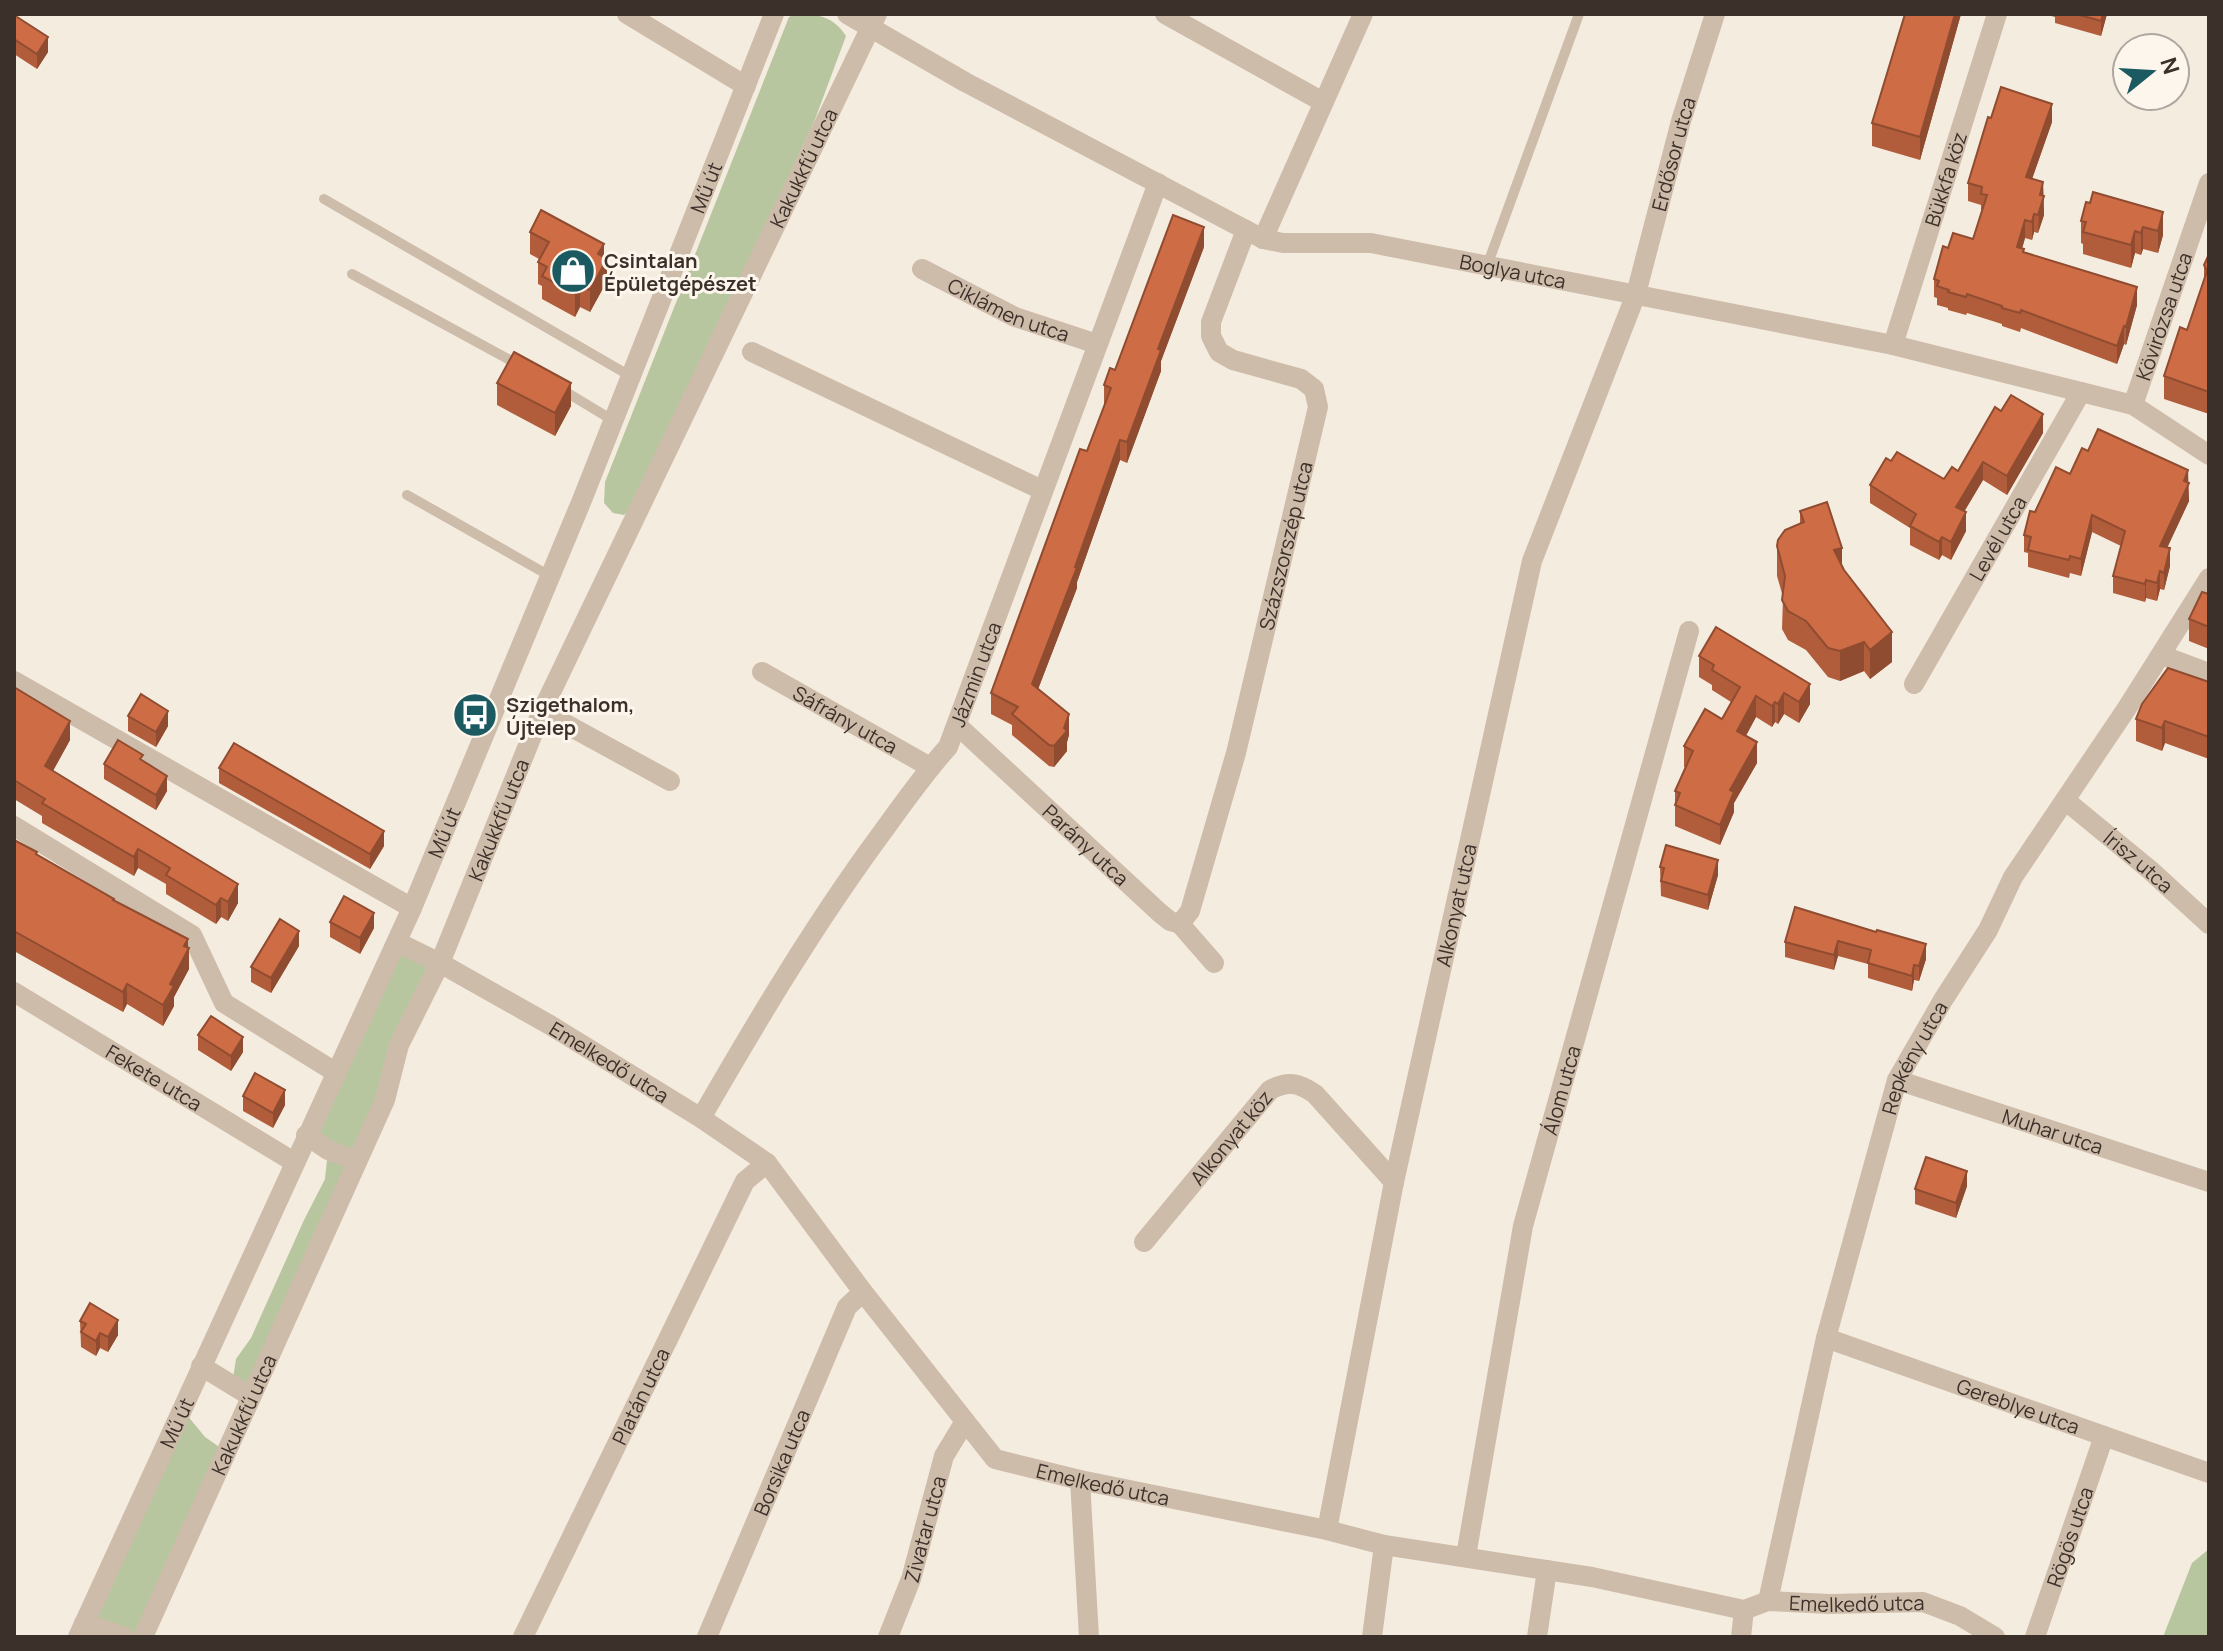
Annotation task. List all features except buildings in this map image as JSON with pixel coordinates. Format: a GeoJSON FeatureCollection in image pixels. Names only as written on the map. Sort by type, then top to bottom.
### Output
{"type":"FeatureCollection","features":[{"type":"Feature","properties":{"kind":"street"},"geometry":{"type":"LineString","coordinates":[[627,14],[746,86]]}},
{"type":"Feature","properties":{"kind":"street","name":"Mű út"},"geometry":{"type":"LineString","coordinates":[[81,1630],[412,908],[632,377],[774,14]]}},
{"type":"Feature","properties":{"kind":"street","name":"Boglya utca"},"geometry":{"type":"LineString","coordinates":[[847,14],[873,21],[965,82],[1254,234],[1283,243],[1371,243],[1893,345],[2133,405],[2209,455]]}},
{"type":"Feature","properties":{"kind":"street"},"geometry":{"type":"LineString","coordinates":[[1165,14],[1323,102]]}},
{"type":"Feature","properties":{"kind":"street"},"geometry":{"type":"LineString","coordinates":[[1254,234],[1323,102],[1363,14]]}},
{"type":"Feature","properties":{"kind":"street","name":"Erdősor utca"},"geometry":{"type":"LineString","coordinates":[[1636,294],[1681,121],[1715,14]]}},
{"type":"Feature","properties":{"kind":"street","name":"Bükkfa köz"},"geometry":{"type":"LineString","coordinates":[[1893,345],[1997,14]]}},
{"type":"Feature","properties":{"kind":"street","name":"Kakukkfű utca"},"geometry":{"type":"LineString","coordinates":[[143,1637],[385,1100],[399,1045],[440,963],[542,711],[873,21]]}},
{"type":"Feature","properties":{"kind":"street","name":"Jázmin utca"},"geometry":{"type":"LineString","coordinates":[[701,1118],[767,1003],[839,892],[948,747],[1158,183]]}},
{"type":"Feature","properties":{"kind":"street","name":"Kövirózsa utca"},"geometry":{"type":"LineString","coordinates":[[2133,405],[2209,183]]}},
{"type":"Feature","properties":{"kind":"street","name":"Százszorszép utca"},"geometry":{"type":"LineString","coordinates":[[1180,924],[1190,911],[1236,753],[1318,407],[1314,389],[1301,379],[1233,360],[1219,352],[1211,336],[1211,322],[1254,234]]}},
{"type":"Feature","properties":{"kind":"street","name":"Ciklámen utca"},"geometry":{"type":"LineString","coordinates":[[922,269],[1015,317],[1097,344]]}},
{"type":"Feature","properties":{"kind":"street","name":"Alkonyat utca"},"geometry":{"type":"LineString","coordinates":[[1327,1530],[1394,1182],[1532,561],[1636,294]]}},
{"type":"Feature","properties":{"kind":"street"},"geometry":{"type":"LineString","coordinates":[[752,352],[1042,490]]}},
{"type":"Feature","properties":{"kind":"street","name":"Levél utca"},"geometry":{"type":"LineString","coordinates":[[1914,684],[2081,392]]}},
{"type":"Feature","properties":{"kind":"street","name":"Repkény utca"},"geometry":{"type":"LineString","coordinates":[[1768,1601],[1826,1338],[1897,1080],[1988,930],[2013,877],[2209,578]]}},
{"type":"Feature","properties":{"kind":"street","name":"Álom utca"},"geometry":{"type":"LineString","coordinates":[[1466,1556],[1523,1226],[1689,631]]}},
{"type":"Feature","properties":{"kind":"street"},"geometry":{"type":"LineString","coordinates":[[2161,655],[2209,673]]}},
{"type":"Feature","properties":{"kind":"street","name":"Sáfrány utca"},"geometry":{"type":"LineString","coordinates":[[762,672],[930,767]]}},
{"type":"Feature","properties":{"kind":"street"},"geometry":{"type":"LineString","coordinates":[[14,681],[412,908]]}},
{"type":"Feature","properties":{"kind":"street"},"geometry":{"type":"LineString","coordinates":[[542,711],[670,781]]}},
{"type":"Feature","properties":{"kind":"street","name":"Parány utca"},"geometry":{"type":"LineString","coordinates":[[957,725],[1160,913],[1180,924],[1214,963]]}},
{"type":"Feature","properties":{"kind":"street","name":"Írisz utca"},"geometry":{"type":"LineString","coordinates":[[2065,800],[2150,870],[2209,924]]}},
{"type":"Feature","properties":{"kind":"street"},"geometry":{"type":"LineString","coordinates":[[14,826],[192,935],[224,1003],[335,1072]]}},
{"type":"Feature","properties":{"kind":"street","name":"Emelkedő utca"},"geometry":{"type":"LineString","coordinates":[[397,942],[550,1025],[701,1118],[767,1163],[863,1292],[995,1459],[1384,1545],[1547,1570],[1744,1610],[1768,1601],[1829,1604],[1923,1602],[1960,1616],[1995,1637]]}},
{"type":"Feature","properties":{"kind":"street","name":"Fekete utca"},"geometry":{"type":"LineString","coordinates":[[14,992],[294,1162]]}},
{"type":"Feature","properties":{"kind":"street","name":"Muhar utca"},"geometry":{"type":"LineString","coordinates":[[1897,1080],[2209,1182]]}},
{"type":"Feature","properties":{"kind":"street","name":"Alkonyat köz"},"geometry":{"type":"LineString","coordinates":[[1144,1242],[1270,1090],[1279,1085],[1302,1085],[1315,1094],[1394,1182]]}},
{"type":"Feature","properties":{"kind":"street"},"geometry":{"type":"LineString","coordinates":[[306,1135],[328,1150],[357,1161]]}},
{"type":"Feature","properties":{"kind":"street","name":"Platán utca"},"geometry":{"type":"LineString","coordinates":[[523,1637],[745,1181],[767,1163]]}},
{"type":"Feature","properties":{"kind":"street","name":"Borsika utca"},"geometry":{"type":"LineString","coordinates":[[707,1637],[847,1307],[863,1292]]}},
{"type":"Feature","properties":{"kind":"street","name":"Gereblye utca"},"geometry":{"type":"LineString","coordinates":[[1826,1338],[2209,1473]]}},
{"type":"Feature","properties":{"kind":"street"},"geometry":{"type":"LineString","coordinates":[[201,1366],[250,1396]]}},
{"type":"Feature","properties":{"kind":"street","name":"Zivatar utca"},"geometry":{"type":"LineString","coordinates":[[888,1637],[911,1579],[944,1456],[964,1423]]}},
{"type":"Feature","properties":{"kind":"street","name":"Rögös utca"},"geometry":{"type":"LineString","coordinates":[[2035,1637],[2104,1436]]}},
{"type":"Feature","properties":{"kind":"street"},"geometry":{"type":"LineString","coordinates":[[1080,1480],[1089,1637]]}},
{"type":"Feature","properties":{"kind":"street"},"geometry":{"type":"LineString","coordinates":[[1372,1637],[1384,1545]]}},
{"type":"Feature","properties":{"kind":"street"},"geometry":{"type":"LineString","coordinates":[[1537,1637],[1547,1570]]}},
{"type":"Feature","properties":{"kind":"street"},"geometry":{"type":"LineString","coordinates":[[1741,1637],[1744,1610]]}},
{"type":"Feature","properties":{"kind":"street"},"geometry":{"type":"LineString","coordinates":[[81,1630],[124,1637]]}},
{"type":"Feature","properties":{"kind":"lane"},"geometry":{"type":"LineString","coordinates":[[1487,266],[1579,14]]}},
{"type":"Feature","properties":{"kind":"lane"},"geometry":{"type":"LineString","coordinates":[[324,199],[632,377]]}},
{"type":"Feature","properties":{"kind":"lane"},"geometry":{"type":"LineString","coordinates":[[352,274],[523,368]]}},
{"type":"Feature","properties":{"kind":"lane"},"geometry":{"type":"LineString","coordinates":[[549,382],[614,421]]}},
{"type":"Feature","properties":{"kind":"lane"},"geometry":{"type":"LineString","coordinates":[[407,495],[550,576]]}},
{"type":"Feature","properties":{"kind":"green space"},"geometry":{"type":"Polygon","coordinates":[[[795,14],[824,18],[836,24],[846,36],[814,122],[633,508],[624,515],[613,513],[604,503],[605,482],[789,17],[795,14]]]}},
{"type":"Feature","properties":{"kind":"green space"},"geometry":{"type":"Polygon","coordinates":[[[397,942],[440,963],[254,1388],[233,1378],[236,1359],[251,1338],[325,1179],[328,1150],[310,1127],[397,942]]]}},
{"type":"Feature","properties":{"kind":"green space"},"geometry":{"type":"Polygon","coordinates":[[[182,1409],[205,1437],[225,1451],[141,1637],[78,1637],[182,1409]]]}},
{"type":"Feature","properties":{"kind":"green space"},"geometry":{"type":"Polygon","coordinates":[[[2209,1549],[2209,1637],[2163,1637],[2192,1563],[2209,1549]]]}},
{"type":"Feature","properties":{"kind":"place","name":"Csintalan Épületgépészet"},"geometry":{"type":"Point","coordinates":[573,271]}},
{"type":"Feature","properties":{"kind":"place","name":"Szigethalom, Újtelep"},"geometry":{"type":"Point","coordinates":[475,715]}}]}
